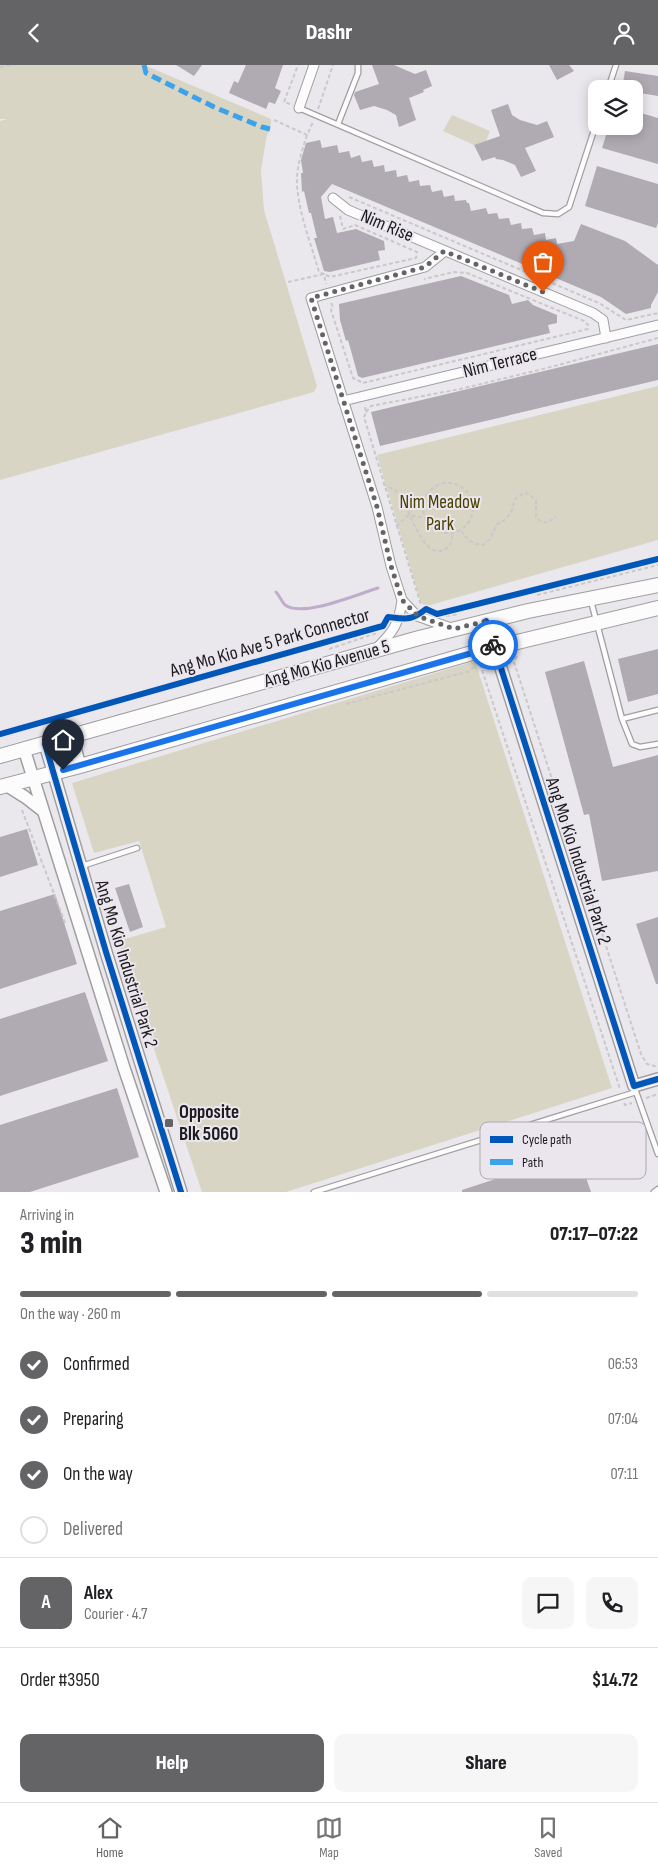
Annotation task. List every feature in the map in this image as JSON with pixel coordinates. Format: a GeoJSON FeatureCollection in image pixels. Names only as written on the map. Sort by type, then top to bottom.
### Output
{"type":"FeatureCollection","features":[{"type":"Feature","properties":{"kind":"main road","name":"Ang Mo Kio Avenue 5"},"geometry":{"type":"LineString","coordinates":[[0,757],[454,629],[658,585]]}},
{"type":"Feature","properties":{"kind":"main road","name":"Ang Mo Kio Avenue 5"},"geometry":{"type":"LineString","coordinates":[[3,786],[80,766],[493,647],[597,624],[658,608]]}},
{"type":"Feature","properties":{"kind":"street"},"geometry":{"type":"LineString","coordinates":[[299,108],[314,65]]}},
{"type":"Feature","properties":{"kind":"street","name":"Nim Rise"},"geometry":{"type":"LineString","coordinates":[[333,198],[348,209],[593,313],[603,320],[606,337]]}},
{"type":"Feature","properties":{"kind":"street","name":"Nim Rise"},"geometry":{"type":"LineString","coordinates":[[342,401],[311,298],[425,267],[444,251]]}},
{"type":"Feature","properties":{"kind":"street","name":"Nim Terrace"},"geometry":{"type":"LineString","coordinates":[[342,401],[658,325]]}},
{"type":"Feature","properties":{"kind":"street"},"geometry":{"type":"LineString","coordinates":[[342,401],[377,507],[391,566],[402,600],[400,618],[392,632],[375,650]]}},
{"type":"Feature","properties":{"kind":"street"},"geometry":{"type":"LineString","coordinates":[[402,600],[418,616],[454,629]]}},
{"type":"Feature","properties":{"kind":"street","name":"Ang Mo Kio Industrial Park 2"},"geometry":{"type":"LineString","coordinates":[[486,621],[635,1089]]}},
{"type":"Feature","properties":{"kind":"street"},"geometry":{"type":"LineString","coordinates":[[72,736],[80,766]]}},
{"type":"Feature","properties":{"kind":"street","name":"Ang Mo Kio Industrial Park 2"},"geometry":{"type":"LineString","coordinates":[[45,744],[55,772],[106,952],[181,1192]]}},
{"type":"Feature","properties":{"kind":"street","name":"Ang Mo Kio Industrial Park 2"},"geometry":{"type":"LineString","coordinates":[[24,749],[121,1059],[166,1192]]}},
{"type":"Feature","properties":{"kind":"street"},"geometry":{"type":"LineString","coordinates":[[3,786],[25,797],[43,811]]}},
{"type":"Feature","properties":{"kind":"street"},"geometry":{"type":"LineString","coordinates":[[635,1089],[658,1079]]}},
{"type":"Feature","properties":{"kind":"lane"},"geometry":{"type":"LineString","coordinates":[[338,124],[358,73],[358,65]]}},
{"type":"Feature","properties":{"kind":"lane"},"geometry":{"type":"LineString","coordinates":[[611,80],[616,65]]}},
{"type":"Feature","properties":{"kind":"lane"},"geometry":{"type":"LineString","coordinates":[[299,108],[542,213],[558,214],[569,207],[593,135]]}},
{"type":"Feature","properties":{"kind":"lane"},"geometry":{"type":"LineString","coordinates":[[591,600],[622,719],[632,744],[640,747],[658,744]]}},
{"type":"Feature","properties":{"kind":"lane"},"geometry":{"type":"LineString","coordinates":[[622,719],[658,710]]}},
{"type":"Feature","properties":{"kind":"lane"},"geometry":{"type":"LineString","coordinates":[[81,866],[138,847]]}},
{"type":"Feature","properties":{"kind":"lane"},"geometry":{"type":"LineString","coordinates":[[541,1122],[622,1097],[635,1089],[658,1154]]}},
{"type":"Feature","properties":{"kind":"lane"},"geometry":{"type":"LineString","coordinates":[[314,1192],[480,1141]]}},
{"type":"Feature","properties":{"kind":"lane"},"geometry":{"type":"LineString","coordinates":[[654,1192],[658,1189]]}},
{"type":"Feature","properties":{"kind":"path"},"geometry":{"type":"LineString","coordinates":[[0,67],[13,65]]}},
{"type":"Feature","properties":{"kind":"path"},"geometry":{"type":"LineString","coordinates":[[298,65],[284,102],[299,108]]}},
{"type":"Feature","properties":{"kind":"path"},"geometry":{"type":"LineString","coordinates":[[333,65],[307,135],[300,159],[297,184],[303,217],[320,272],[324,274],[333,307]]}},
{"type":"Feature","properties":{"kind":"path"},"geometry":{"type":"LineString","coordinates":[[274,120],[307,135]]}},
{"type":"Feature","properties":{"kind":"path"},"geometry":{"type":"LineString","coordinates":[[337,300],[331,310],[353,378],[363,383],[588,329],[588,325],[584,321],[467,273],[454,272],[425,279]]}},
{"type":"Feature","properties":{"kind":"path"},"geometry":{"type":"LineString","coordinates":[[418,616],[426,609],[420,604],[364,417],[371,406],[460,389],[658,338]]}},
{"type":"Feature","properties":{"kind":"path"},"geometry":{"type":"LineString","coordinates":[[357,380],[366,412]]}},
{"type":"Feature","properties":{"kind":"path"},"geometry":{"type":"LineString","coordinates":[[444,483],[456,484],[466,489],[472,499],[474,510],[471,521],[461,531],[441,533],[431,527],[425,518],[423,507],[426,496],[434,487],[444,483]]}},
{"type":"Feature","properties":{"kind":"path"},"geometry":{"type":"LineString","coordinates":[[383,484],[400,493],[409,515],[423,540],[430,548],[438,551],[445,549],[452,541],[452,533]]}},
{"type":"Feature","properties":{"kind":"path"},"geometry":{"type":"LineString","coordinates":[[461,531],[474,545],[483,545],[490,539],[498,524],[505,521],[510,515],[514,500],[524,493],[529,494],[536,501],[536,517],[540,520],[546,523],[556,516]]}},
{"type":"Feature","properties":{"kind":"path"},"geometry":{"type":"LineString","coordinates":[[409,515],[425,518]]}},
{"type":"Feature","properties":{"kind":"path"},"geometry":{"type":"LineString","coordinates":[[396,526],[409,515]]}},
{"type":"Feature","properties":{"kind":"path"},"geometry":{"type":"LineString","coordinates":[[531,593],[658,559]]}},
{"type":"Feature","properties":{"kind":"path"},"geometry":{"type":"LineString","coordinates":[[531,593],[658,565]]}},
{"type":"Feature","properties":{"kind":"path"},"geometry":{"type":"LineString","coordinates":[[436,613],[465,606]]}},
{"type":"Feature","properties":{"kind":"path"},"geometry":{"type":"LineString","coordinates":[[445,616],[463,614]]}},
{"type":"Feature","properties":{"kind":"path"},"geometry":{"type":"LineString","coordinates":[[517,656],[514,662],[642,1054],[647,1065],[658,1067]]}},
{"type":"Feature","properties":{"kind":"path"},"geometry":{"type":"LineString","coordinates":[[480,664],[625,1105],[658,1094]]}},
{"type":"Feature","properties":{"kind":"green space"},"geometry":{"type":"Polygon","coordinates":[[[0,65],[144,65],[271,119],[261,170],[264,210],[317,386],[314,392],[0,480],[0,121],[8,119],[0,119],[0,65]]]}},
{"type":"Feature","properties":{"kind":"green space"},"geometry":{"type":"Polygon","coordinates":[[[452,115],[490,131],[486,141],[474,145],[443,131],[452,115]]]}},
{"type":"Feature","properties":{"kind":"green space","name":"Nim Meadow Park"},"geometry":{"type":"Polygon","coordinates":[[[658,386],[658,540],[427,606],[421,603],[377,455],[658,386]]]}},
{"type":"Feature","properties":{"kind":"green space"},"geometry":{"type":"Polygon","coordinates":[[[475,661],[612,1088],[505,1122],[480,1122],[480,1130],[286,1192],[202,1192],[118,941],[166,927],[139,841],[94,853],[72,783],[475,661]]]}},
{"type":"Feature","properties":{"kind":"building"},"geometry":{"type":"Polygon","coordinates":[[[176,65],[202,65],[194,76],[176,65]]]}},
{"type":"Feature","properties":{"kind":"building"},"geometry":{"type":"Polygon","coordinates":[[[246,65],[283,65],[275,88],[281,91],[275,104],[269,102],[266,109],[229,93],[234,81],[238,83],[246,65]]]}},
{"type":"Feature","properties":{"kind":"building"},"geometry":{"type":"Polygon","coordinates":[[[372,65],[394,65],[415,74],[426,70],[432,86],[423,90],[424,92],[409,98],[416,120],[399,127],[396,115],[387,110],[374,106],[360,110],[354,95],[355,92],[379,84],[372,65]]]}},
{"type":"Feature","properties":{"kind":"building"},"geometry":{"type":"Polygon","coordinates":[[[549,65],[569,65],[574,71],[557,80],[549,65]]]}},
{"type":"Feature","properties":{"kind":"building"},"geometry":{"type":"Polygon","coordinates":[[[625,71],[658,76],[658,96],[643,94],[643,80],[624,80],[625,71]]]}},
{"type":"Feature","properties":{"kind":"building"},"geometry":{"type":"Polygon","coordinates":[[[508,104],[512,115],[520,120],[537,125],[547,121],[554,137],[525,148],[536,171],[521,177],[515,165],[503,160],[496,159],[495,157],[482,161],[474,145],[500,136],[491,110],[508,104]]]}},
{"type":"Feature","properties":{"kind":"building"},"geometry":{"type":"Polygon","coordinates":[[[643,114],[658,118],[658,164],[602,148],[606,135],[643,135],[643,114]]]}},
{"type":"Feature","properties":{"kind":"building"},"geometry":{"type":"Polygon","coordinates":[[[320,140],[322,148],[337,145],[339,153],[349,151],[351,158],[360,155],[362,162],[372,160],[374,167],[384,165],[385,172],[396,170],[397,177],[407,175],[409,182],[419,180],[420,186],[430,185],[432,192],[442,190],[444,197],[454,195],[455,201],[466,200],[471,211],[486,208],[488,214],[497,213],[499,219],[509,218],[511,225],[521,223],[522,229],[532,228],[534,235],[545,233],[546,240],[556,238],[557,244],[574,241],[581,224],[625,241],[658,265],[658,292],[651,308],[626,314],[601,297],[332,184],[321,197],[325,219],[333,217],[337,233],[356,229],[384,241],[385,250],[378,251],[380,260],[330,272],[324,271],[314,238],[317,238],[311,213],[309,213],[304,191],[302,192],[301,173],[303,173],[301,160],[306,143],[320,140]]]}},
{"type":"Feature","properties":{"kind":"building"},"geometry":{"type":"Polygon","coordinates":[[[597,166],[658,184],[658,223],[656,228],[585,206],[597,166]]]}},
{"type":"Feature","properties":{"kind":"building"},"geometry":{"type":"Polygon","coordinates":[[[461,276],[509,295],[512,304],[528,300],[533,305],[557,315],[557,323],[548,325],[550,333],[362,378],[358,376],[340,320],[339,304],[461,276]]]}},
{"type":"Feature","properties":{"kind":"building"},"geometry":{"type":"Polygon","coordinates":[[[658,344],[658,380],[380,446],[371,412],[658,344]]]}},
{"type":"Feature","properties":{"kind":"building"},"geometry":{"type":"Polygon","coordinates":[[[658,649],[658,694],[628,702],[618,659],[658,649]]]}},
{"type":"Feature","properties":{"kind":"building"},"geometry":{"type":"Polygon","coordinates":[[[584,661],[613,767],[658,755],[658,871],[602,881],[589,814],[584,815],[545,672],[584,661]]]}},
{"type":"Feature","properties":{"kind":"building"},"geometry":{"type":"Polygon","coordinates":[[[27,829],[38,865],[0,877],[0,837],[27,829]]]}},
{"type":"Feature","properties":{"kind":"building"},"geometry":{"type":"Polygon","coordinates":[[[129,884],[143,927],[130,932],[115,888],[129,884]]]}},
{"type":"Feature","properties":{"kind":"building"},"geometry":{"type":"Polygon","coordinates":[[[55,894],[77,964],[0,989],[0,911],[55,894]]]}},
{"type":"Feature","properties":{"kind":"building"},"geometry":{"type":"Polygon","coordinates":[[[658,917],[658,984],[656,984],[636,924],[658,917]]]}},
{"type":"Feature","properties":{"kind":"building"},"geometry":{"type":"Polygon","coordinates":[[[85,992],[108,1061],[0,1096],[0,1019],[85,992]]]}},
{"type":"Feature","properties":{"kind":"building"},"geometry":{"type":"Polygon","coordinates":[[[117,1088],[139,1157],[30,1192],[0,1192],[0,1125],[117,1088]]]}},
{"type":"Feature","properties":{"kind":"building"},"geometry":{"type":"Polygon","coordinates":[[[495,1179],[586,1179],[591,1192],[462,1192],[462,1190],[495,1179]]]}},
{"type":"Feature","properties":{"kind":"waterway"},"geometry":{"type":"LineString","coordinates":[[276,592],[285,605],[304,609],[331,604],[378,588]]}},
{"type":"Feature","properties":{"kind":"marked path"},"geometry":{"type":"LineString","coordinates":[[144,65],[146,73],[214,107],[270,129]]}},
{"type":"Feature","properties":{"kind":"cycle path","name":"Ang Mo Kio Ave 5 Park Connector"},"geometry":{"type":"LineString","coordinates":[[0,734],[383,626],[388,617],[408,618],[416,616],[426,609],[437,614],[658,559]]}},
{"type":"Feature","properties":{"kind":"cycle path"},"geometry":{"type":"LineString","coordinates":[[486,621],[634,1086],[658,1079]]}},
{"type":"Feature","properties":{"kind":"cycle path"},"geometry":{"type":"LineString","coordinates":[[45,744],[106,952],[181,1192]]}},
{"type":"Feature","properties":{"kind":"way so far"},"geometry":{"type":"LineString","coordinates":[[493,645],[486,621],[454,629],[418,616],[402,600],[391,566],[377,507],[311,298],[425,267],[444,251],[543,292]]}},
{"type":"Feature","properties":{"kind":"place","name":"Opposite Blk 5060"},"geometry":{"type":"Point","coordinates":[169,1123]}},
{"type":"Feature","properties":{"kind":"route"},"geometry":{"type":"LineString","coordinates":[[63,770],[493,647],[493,645]]}}]}
